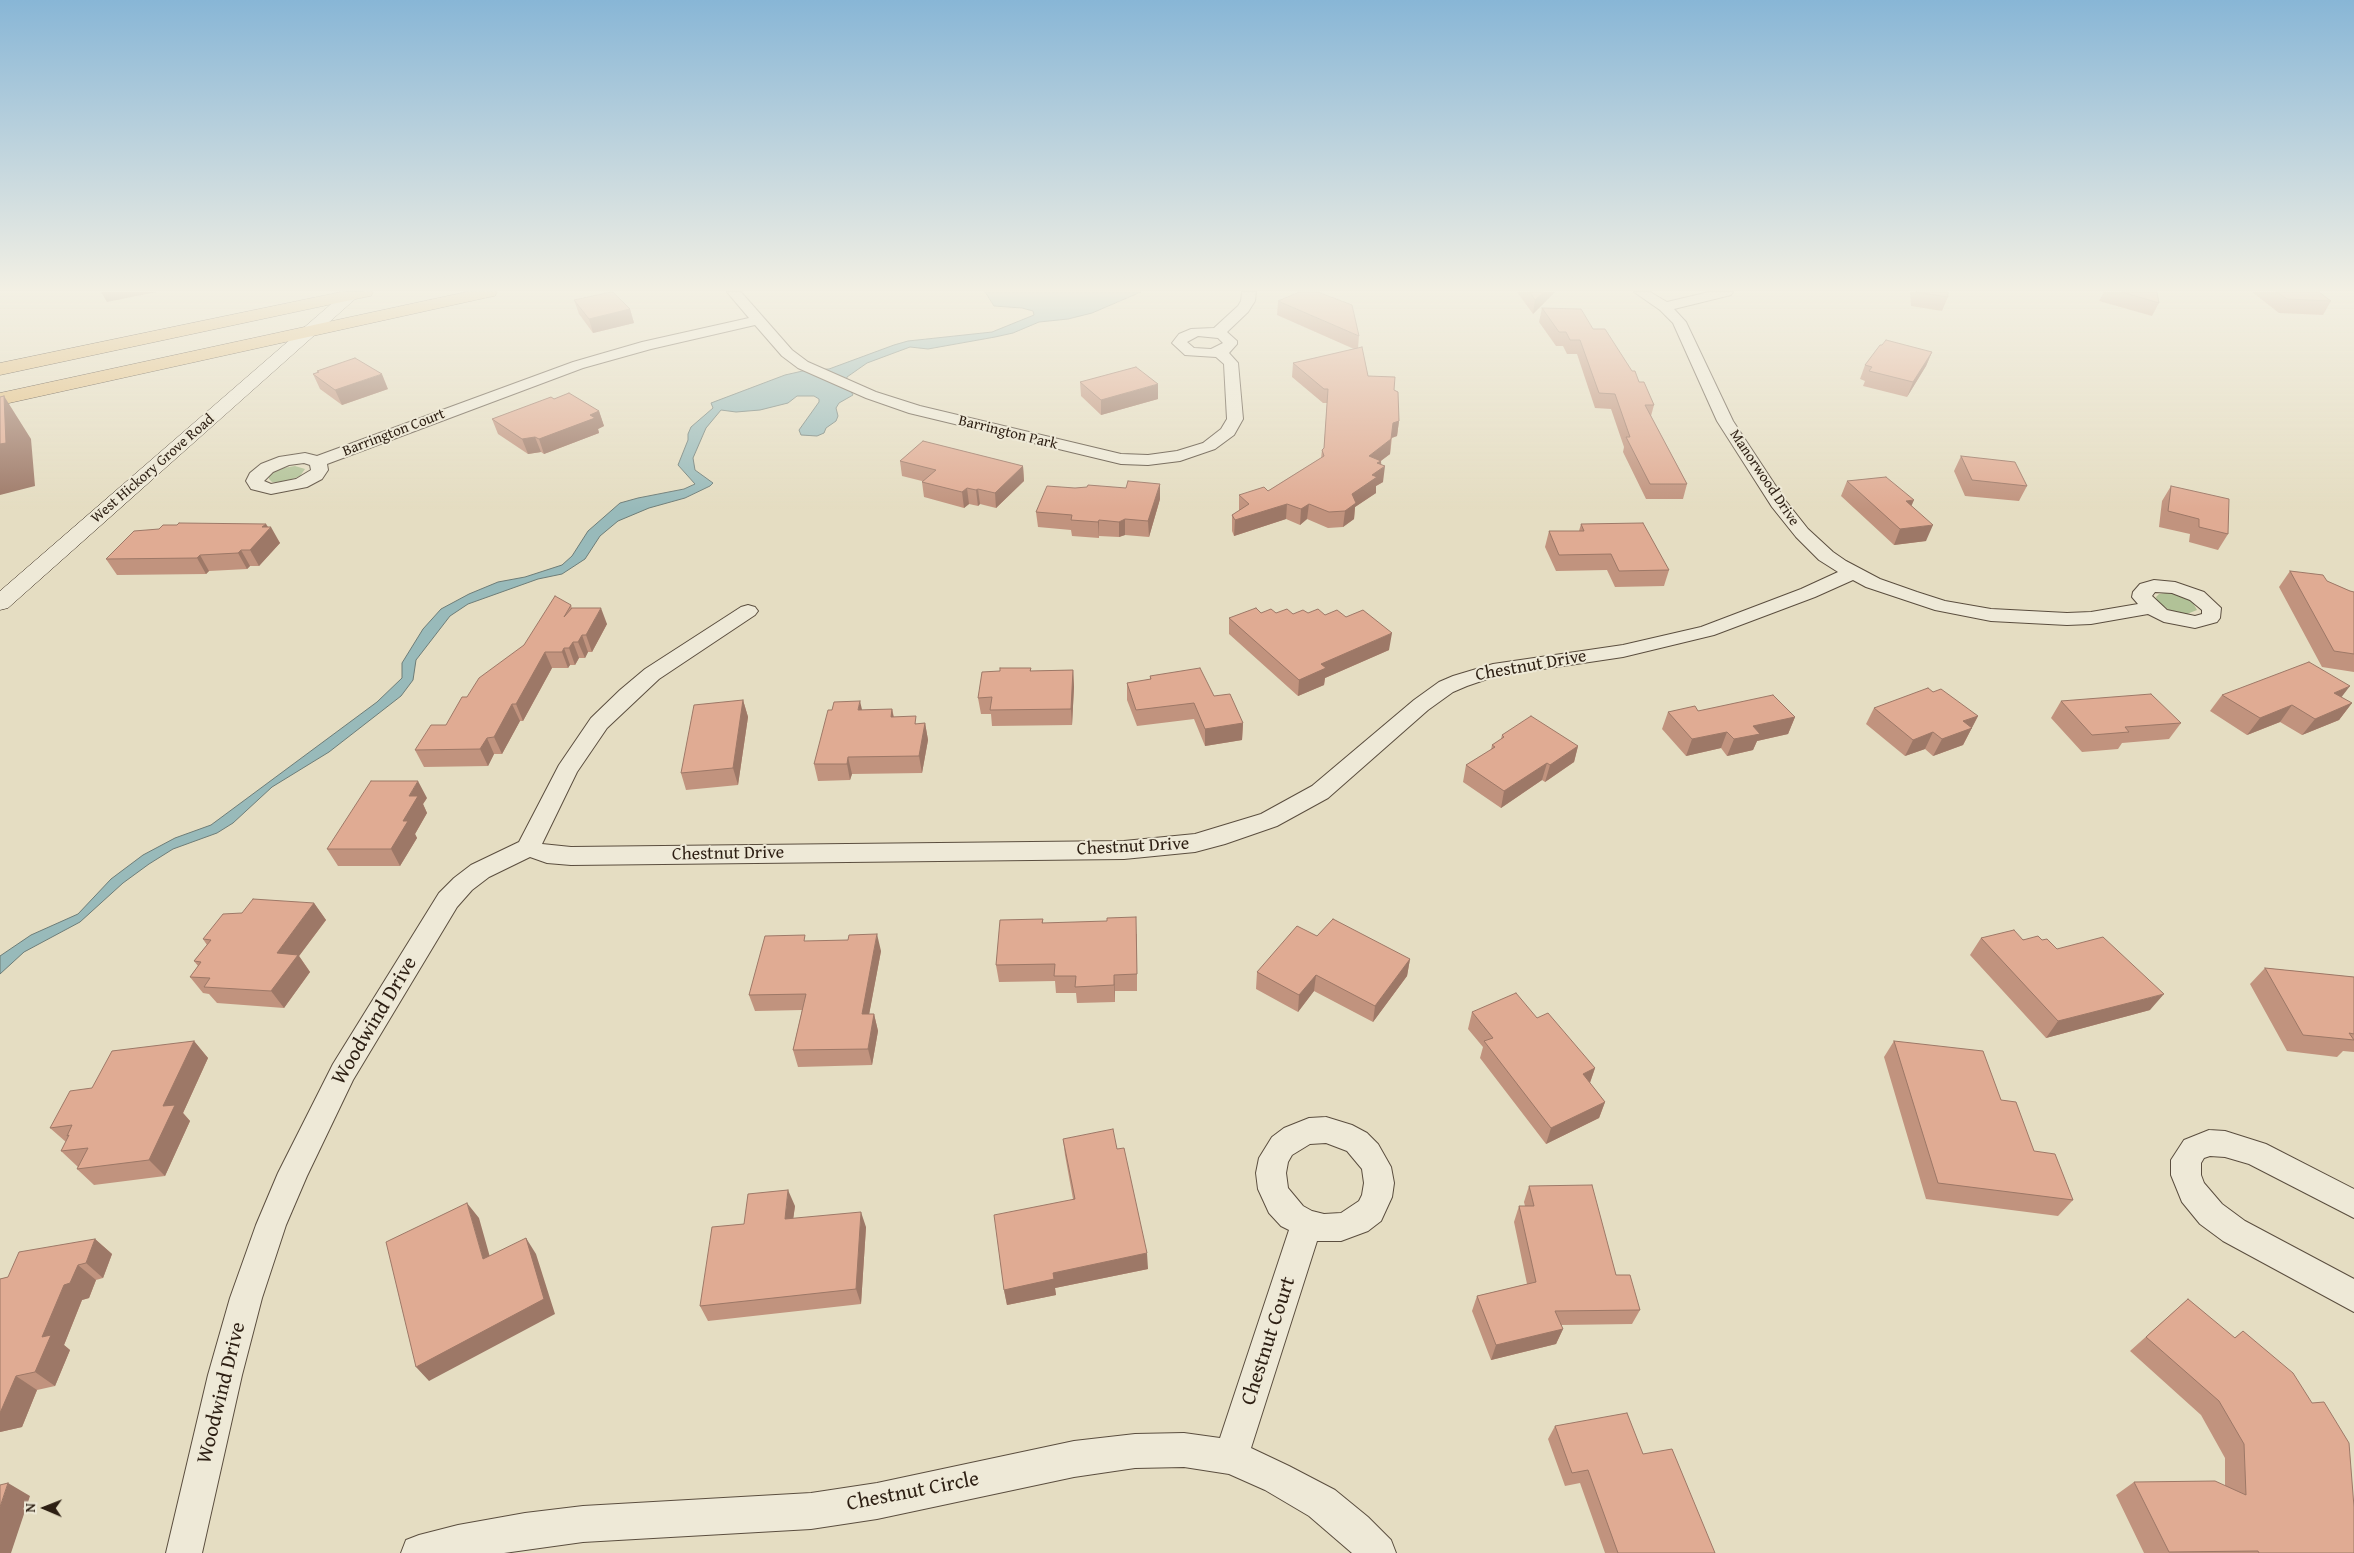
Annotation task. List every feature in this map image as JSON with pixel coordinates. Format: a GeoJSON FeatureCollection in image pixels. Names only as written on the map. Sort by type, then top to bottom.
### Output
{"type":"FeatureCollection","features":[{"type":"Feature","properties":{"kind":"main road"},"geometry":{"type":"LineString","coordinates":[[0,369],[21,364]]}},
{"type":"Feature","properties":{"kind":"main road"},"geometry":{"type":"LineString","coordinates":[[0,400],[161,364]]}},
{"type":"Feature","properties":{"kind":"street","name":"West Hickory Grove Road"},"geometry":{"type":"LineString","coordinates":[[0,603],[272,364]]}},
{"type":"Feature","properties":{"kind":"street","name":"Barrington Court"},"geometry":{"type":"LineString","coordinates":[[318,462],[580,364]]}},
{"type":"Feature","properties":{"kind":"street","name":"Barrington Park"},"geometry":{"type":"LineString","coordinates":[[802,364],[871,395],[915,410],[1111,458],[1159,459],[1189,454],[1208,446],[1225,435],[1232,426],[1235,412],[1231,364]]}},
{"type":"Feature","properties":{"kind":"street","name":"Manorwood Drive"},"geometry":{"type":"LineString","coordinates":[[1699,364],[1723,416],[1760,478],[1802,533],[1826,556],[1852,573],[1894,591],[1927,602],[2002,616],[2038,619],[2091,618],[2151,608]]}},
{"type":"Feature","properties":{"kind":"street","name":"Chestnut Drive"},"geometry":{"type":"LineString","coordinates":[[528,848],[547,854],[571,856],[1124,850],[1195,844],[1269,820],[1320,792],[1421,705],[1440,691],[1460,680],[1493,670],[1623,651],[1707,631],[1808,593],[1852,573]]}},
{"type":"Feature","properties":{"kind":"street"},"geometry":{"type":"LineString","coordinates":[[528,848],[567,770],[599,723],[652,674],[748,611]]}},
{"type":"Feature","properties":{"kind":"street","name":"Woodwind Drive"},"geometry":{"type":"LineString","coordinates":[[184,1553],[225,1376],[246,1298],[271,1225],[316,1123],[343,1072],[448,900],[463,884],[480,871],[528,848]]}},
{"type":"Feature","properties":{"kind":"street"},"geometry":{"type":"LineString","coordinates":[[2354,1204],[2256,1152],[2225,1144],[2209,1143],[2194,1149],[2186,1160],[2186,1175],[2193,1192],[2211,1214],[2234,1231],[2354,1296]]}},
{"type":"Feature","properties":{"kind":"street","name":"Chestnut Court"},"geometry":{"type":"LineString","coordinates":[[1231,1458],[1307,1224]]}},
{"type":"Feature","properties":{"kind":"street","name":"Chestnut Circle"},"geometry":{"type":"LineString","coordinates":[[419,1553],[496,1536],[582,1524],[811,1511],[877,1501],[1074,1459],[1135,1450],[1184,1450],[1231,1458],[1277,1478],[1322,1503],[1355,1530],[1378,1553]]}},
{"type":"Feature","properties":{"kind":"green space"},"geometry":{"type":"Polygon","coordinates":[[[295,466],[305,469],[300,476],[286,482],[272,482],[269,479],[269,476],[278,469],[295,466]]]}},
{"type":"Feature","properties":{"kind":"green space"},"geometry":{"type":"Polygon","coordinates":[[[2159,594],[2175,594],[2192,601],[2197,610],[2187,614],[2169,610],[2157,601],[2156,597],[2159,594]]]}},
{"type":"Feature","properties":{"kind":"water"},"geometry":{"type":"Polygon","coordinates":[[[841,364],[865,364],[847,377],[846,382],[853,395],[839,403],[836,408],[838,416],[836,421],[826,428],[824,433],[817,436],[801,435],[799,430],[819,402],[819,399],[814,396],[797,396],[788,403],[760,410],[736,412],[721,410],[706,428],[693,458],[695,470],[713,483],[710,486],[685,498],[649,508],[618,521],[600,536],[585,559],[562,574],[538,579],[468,604],[450,616],[416,660],[413,680],[401,696],[329,752],[272,787],[233,823],[217,833],[173,849],[149,864],[123,883],[80,922],[24,952],[0,974],[0,956],[31,935],[78,914],[111,879],[143,855],[175,838],[211,825],[377,702],[402,678],[402,663],[423,629],[441,609],[469,594],[498,582],[525,577],[562,565],[572,556],[588,531],[620,503],[684,489],[695,484],[678,465],[691,427],[713,408],[711,403],[785,375],[807,370],[829,369],[841,364]]]}},
{"type":"Feature","properties":{"kind":"building"},"geometry":{"type":"Polygon","coordinates":[[[336,364],[366,364],[382,374],[335,390],[313,374],[319,372],[317,371],[336,364]]]}},
{"type":"Feature","properties":{"kind":"building"},"geometry":{"type":"Polygon","coordinates":[[[1295,364],[1366,364],[1368,376],[1395,377],[1394,390],[1398,392],[1399,421],[1393,423],[1391,439],[1369,456],[1381,461],[1377,463],[1385,466],[1372,475],[1377,477],[1352,494],[1356,503],[1345,511],[1329,512],[1309,504],[1301,509],[1287,504],[1235,520],[1232,515],[1249,504],[1239,495],[1264,487],[1268,491],[1324,456],[1322,450],[1324,448],[1328,389],[1324,389],[1295,364]]]}},
{"type":"Feature","properties":{"kind":"building"},"geometry":{"type":"Polygon","coordinates":[[[1589,364],[1628,364],[1632,371],[1635,371],[1639,382],[1644,382],[1654,405],[1645,405],[1687,484],[1650,484],[1626,437],[1630,437],[1615,394],[1599,393],[1589,364]]]}},
{"type":"Feature","properties":{"kind":"building"},"geometry":{"type":"Polygon","coordinates":[[[1924,364],[1913,382],[1869,371],[1872,367],[1865,365],[1924,364]]]}},
{"type":"Feature","properties":{"kind":"building"},"geometry":{"type":"Polygon","coordinates":[[[1136,367],[1158,384],[1101,400],[1080,382],[1136,367]]]}},
{"type":"Feature","properties":{"kind":"building"},"geometry":{"type":"Polygon","coordinates":[[[569,393],[599,411],[590,415],[595,418],[539,439],[535,437],[522,439],[492,419],[551,397],[554,399],[569,393]]]}},
{"type":"Feature","properties":{"kind":"building"},"geometry":{"type":"Polygon","coordinates":[[[4,396],[6,443],[0,444],[0,397],[4,396]]]}},
{"type":"Feature","properties":{"kind":"building"},"geometry":{"type":"Polygon","coordinates":[[[923,441],[1023,466],[995,493],[967,488],[962,492],[922,482],[936,470],[900,461],[923,441]]]}},
{"type":"Feature","properties":{"kind":"building"},"geometry":{"type":"Polygon","coordinates":[[[1961,456],[2015,462],[2027,486],[1972,480],[1961,456]]]}},
{"type":"Feature","properties":{"kind":"building"},"geometry":{"type":"Polygon","coordinates":[[[1886,477],[1914,500],[1906,501],[1933,525],[1900,529],[1847,481],[1886,477]]]}},
{"type":"Feature","properties":{"kind":"building"},"geometry":{"type":"Polygon","coordinates":[[[1128,481],[1160,484],[1148,521],[1125,519],[1119,522],[1071,520],[1072,515],[1036,512],[1047,486],[1075,488],[1087,487],[1088,485],[1126,488],[1128,481]]]}},
{"type":"Feature","properties":{"kind":"building"},"geometry":{"type":"Polygon","coordinates":[[[2171,486],[2229,499],[2228,534],[2199,527],[2199,519],[2168,511],[2171,486]]]}},
{"type":"Feature","properties":{"kind":"building"},"geometry":{"type":"Polygon","coordinates":[[[179,523],[266,524],[262,527],[271,527],[250,550],[241,550],[238,553],[200,555],[197,558],[106,559],[134,531],[159,529],[163,525],[177,525],[179,523]]]}},
{"type":"Feature","properties":{"kind":"building"},"geometry":{"type":"Polygon","coordinates":[[[1643,523],[1669,570],[1619,571],[1611,554],[1559,555],[1549,531],[1584,531],[1581,524],[1643,523]]]}},
{"type":"Feature","properties":{"kind":"building"},"geometry":{"type":"Polygon","coordinates":[[[2290,571],[2323,575],[2327,581],[2354,592],[2354,654],[2334,651],[2290,571]]]}},
{"type":"Feature","properties":{"kind":"building"},"geometry":{"type":"Polygon","coordinates":[[[555,596],[571,605],[564,617],[572,608],[601,608],[586,635],[582,635],[578,642],[573,642],[569,648],[564,648],[562,652],[545,652],[516,704],[512,704],[494,737],[487,738],[480,749],[415,750],[431,725],[446,725],[462,697],[467,697],[479,678],[524,645],[555,596]]]}},
{"type":"Feature","properties":{"kind":"building"},"geometry":{"type":"Polygon","coordinates":[[[1256,608],[1261,613],[1271,609],[1276,613],[1287,609],[1293,614],[1303,610],[1308,613],[1318,609],[1325,615],[1337,610],[1346,617],[1363,610],[1392,633],[1321,664],[1326,668],[1299,680],[1229,618],[1256,608]]]}},
{"type":"Feature","properties":{"kind":"building"},"geometry":{"type":"Polygon","coordinates":[[[2309,662],[2350,686],[2334,693],[2352,703],[2315,719],[2292,705],[2260,718],[2222,695],[2309,662]]]}},
{"type":"Feature","properties":{"kind":"building"},"geometry":{"type":"Polygon","coordinates":[[[1000,668],[1031,668],[1030,671],[1073,670],[1071,709],[990,710],[992,697],[978,698],[982,672],[1000,671],[1000,668]]]}},
{"type":"Feature","properties":{"kind":"building"},"geometry":{"type":"Polygon","coordinates":[[[1200,668],[1214,696],[1230,694],[1243,723],[1205,729],[1194,703],[1136,710],[1127,683],[1151,679],[1150,676],[1200,668]]]}},
{"type":"Feature","properties":{"kind":"building"},"geometry":{"type":"Polygon","coordinates":[[[1928,688],[1933,692],[1941,689],[1978,716],[1963,721],[1972,728],[1942,739],[1933,732],[1913,740],[1874,708],[1928,688]]]}},
{"type":"Feature","properties":{"kind":"building"},"geometry":{"type":"Polygon","coordinates":[[[2151,694],[2181,723],[2125,727],[2129,732],[2092,735],[2061,701],[2151,694]]]}},
{"type":"Feature","properties":{"kind":"building"},"geometry":{"type":"Polygon","coordinates":[[[1773,695],[1795,717],[1753,726],[1760,734],[1734,739],[1727,732],[1692,739],[1668,712],[1695,706],[1698,711],[1773,695]]]}},
{"type":"Feature","properties":{"kind":"building"},"geometry":{"type":"Polygon","coordinates":[[[743,700],[733,768],[681,773],[694,705],[743,700]]]}},
{"type":"Feature","properties":{"kind":"building"},"geometry":{"type":"Polygon","coordinates":[[[860,701],[858,710],[892,709],[891,717],[916,716],[915,724],[925,723],[919,756],[848,757],[847,764],[814,764],[828,710],[832,710],[834,702],[860,701]]]}},
{"type":"Feature","properties":{"kind":"building"},"geometry":{"type":"Polygon","coordinates":[[[1531,716],[1578,746],[1550,765],[1547,763],[1504,791],[1466,765],[1495,747],[1492,745],[1504,737],[1502,735],[1531,716]]]}},
{"type":"Feature","properties":{"kind":"building"},"geometry":{"type":"Polygon","coordinates":[[[371,781],[418,781],[409,796],[418,796],[403,821],[408,821],[391,849],[327,849],[371,781]]]}},
{"type":"Feature","properties":{"kind":"building"},"geometry":{"type":"Polygon","coordinates":[[[253,899],[314,903],[277,953],[298,955],[271,991],[204,987],[210,978],[190,977],[201,962],[194,961],[211,940],[203,939],[223,914],[242,913],[253,899]]]}},
{"type":"Feature","properties":{"kind":"building"},"geometry":{"type":"Polygon","coordinates":[[[1136,917],[1137,974],[1114,975],[1114,985],[1075,987],[1076,976],[1054,976],[1055,964],[996,965],[1000,920],[1043,919],[1042,923],[1107,921],[1107,918],[1136,917]]]}},
{"type":"Feature","properties":{"kind":"building"},"geometry":{"type":"Polygon","coordinates":[[[1333,919],[1410,959],[1375,1006],[1316,975],[1299,995],[1257,972],[1297,926],[1317,936],[1333,919]]]}},
{"type":"Feature","properties":{"kind":"building"},"geometry":{"type":"Polygon","coordinates":[[[2014,930],[2023,940],[2038,936],[2042,940],[2047,939],[2057,949],[2103,937],[2164,994],[2058,1021],[1981,938],[2014,930]]]}},
{"type":"Feature","properties":{"kind":"building"},"geometry":{"type":"Polygon","coordinates":[[[877,934],[862,1014],[874,1014],[868,1049],[793,1050],[806,994],[749,995],[765,936],[805,935],[804,941],[848,940],[849,935],[877,934]]]}},
{"type":"Feature","properties":{"kind":"building"},"geometry":{"type":"Polygon","coordinates":[[[2265,968],[2354,977],[2354,1034],[2349,1033],[2354,1040],[2303,1035],[2265,968]]]}},
{"type":"Feature","properties":{"kind":"building"},"geometry":{"type":"Polygon","coordinates":[[[1516,993],[1537,1018],[1548,1013],[1595,1068],[1583,1074],[1605,1102],[1551,1128],[1484,1041],[1493,1038],[1472,1012],[1516,993]]]}},
{"type":"Feature","properties":{"kind":"building"},"geometry":{"type":"Polygon","coordinates":[[[194,1041],[163,1106],[175,1105],[149,1160],[77,1169],[88,1148],[61,1151],[72,1125],[50,1128],[70,1091],[92,1088],[112,1051],[194,1041]]]}},
{"type":"Feature","properties":{"kind":"building"},"geometry":{"type":"Polygon","coordinates":[[[1894,1041],[1983,1051],[2001,1100],[2016,1102],[2034,1151],[2055,1154],[2073,1200],[1938,1183],[1894,1041]]]}},
{"type":"Feature","properties":{"kind":"building"},"geometry":{"type":"Polygon","coordinates":[[[1113,1129],[1117,1149],[1124,1148],[1147,1253],[1053,1273],[1054,1279],[1004,1290],[994,1215],[1075,1199],[1063,1139],[1113,1129]]]}},
{"type":"Feature","properties":{"kind":"building"},"geometry":{"type":"Polygon","coordinates":[[[1592,1185],[1616,1275],[1630,1275],[1640,1310],[1555,1311],[1563,1329],[1496,1345],[1477,1296],[1536,1282],[1519,1206],[1534,1206],[1529,1186],[1592,1185]]]}},
{"type":"Feature","properties":{"kind":"building"},"geometry":{"type":"Polygon","coordinates":[[[788,1190],[785,1219],[861,1212],[856,1289],[700,1306],[712,1227],[744,1224],[748,1194],[788,1190]]]}},
{"type":"Feature","properties":{"kind":"building"},"geometry":{"type":"Polygon","coordinates":[[[467,1203],[483,1259],[526,1238],[544,1299],[416,1367],[386,1242],[467,1203]]]}},
{"type":"Feature","properties":{"kind":"building"},"geometry":{"type":"Polygon","coordinates":[[[95,1239],[86,1263],[78,1265],[70,1283],[64,1285],[42,1337],[51,1335],[35,1372],[16,1376],[0,1413],[0,1279],[8,1277],[19,1252],[95,1239]]]}},
{"type":"Feature","properties":{"kind":"building"},"geometry":{"type":"Polygon","coordinates":[[[2188,1299],[2235,1338],[2243,1331],[2293,1373],[2312,1403],[2324,1402],[2349,1443],[2354,1507],[2354,1553],[2169,1552],[2134,1482],[2215,1481],[2246,1495],[2244,1444],[2219,1401],[2146,1337],[2188,1299]]]}},
{"type":"Feature","properties":{"kind":"building"},"geometry":{"type":"Polygon","coordinates":[[[1627,1413],[1643,1454],[1672,1449],[1715,1553],[1618,1553],[1588,1470],[1572,1473],[1555,1426],[1627,1413]]]}},
{"type":"Feature","properties":{"kind":"building"},"geometry":{"type":"Polygon","coordinates":[[[8,1483],[0,1507],[0,1485],[8,1483]]]}}]}
